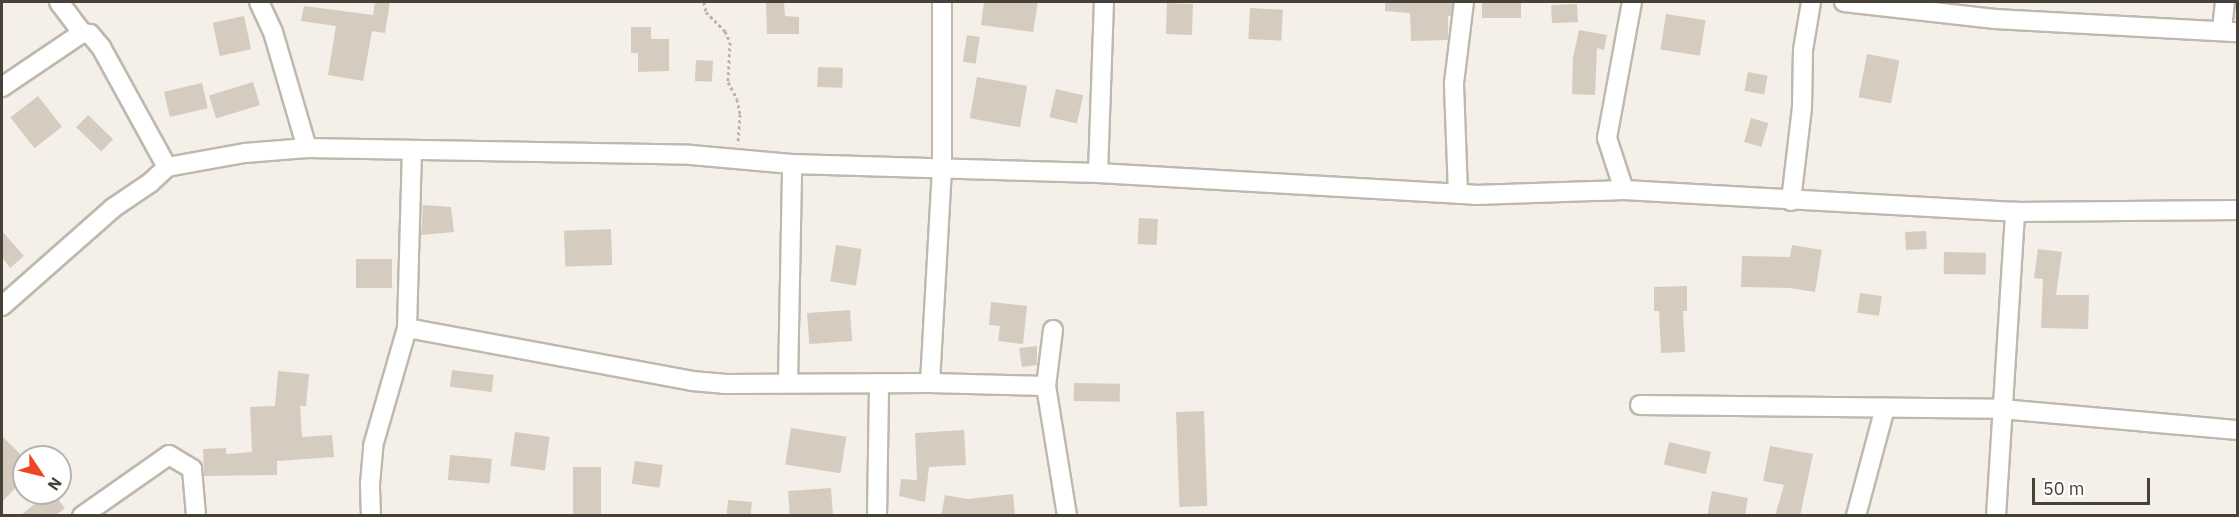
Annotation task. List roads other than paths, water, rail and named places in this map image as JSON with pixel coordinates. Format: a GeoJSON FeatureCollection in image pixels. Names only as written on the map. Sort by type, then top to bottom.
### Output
{"type":"FeatureCollection","features":[{"type":"Feature","properties":{"kind":"street"},"geometry":{"type":"LineString","coordinates":[[59,2],[82,33]]}},
{"type":"Feature","properties":{"kind":"street"},"geometry":{"type":"LineString","coordinates":[[260,2],[273,32],[307,148]]}},
{"type":"Feature","properties":{"kind":"street"},"geometry":{"type":"LineString","coordinates":[[930,383],[942,167],[942,2]]}},
{"type":"Feature","properties":{"kind":"street"},"geometry":{"type":"LineString","coordinates":[[1098,173],[1104,2]]}},
{"type":"Feature","properties":{"kind":"street"},"geometry":{"type":"LineString","coordinates":[[1458,194],[1454,83],[1464,2]]}},
{"type":"Feature","properties":{"kind":"street"},"geometry":{"type":"LineString","coordinates":[[1624,190],[1607,138],[1632,2]]}},
{"type":"Feature","properties":{"kind":"street"},"geometry":{"type":"LineString","coordinates":[[1791,201],[1802,107],[1803,50],[1811,2]]}},
{"type":"Feature","properties":{"kind":"street"},"geometry":{"type":"LineString","coordinates":[[1844,2],[1995,19],[2230,31],[2225,2]]}},
{"type":"Feature","properties":{"kind":"street"},"geometry":{"type":"LineString","coordinates":[[2,87],[82,33],[90,34],[101,46],[167,167]]}},
{"type":"Feature","properties":{"kind":"street"},"geometry":{"type":"LineString","coordinates":[[2,306],[113,208],[150,183],[167,167],[245,153],[307,148],[412,152],[523,151],[738,159],[792,164],[1098,173],[1458,194],[1624,190],[2015,212],[2238,210]]}},
{"type":"Feature","properties":{"kind":"street"},"geometry":{"type":"LineString","coordinates":[[371,516],[369,484],[373,446],[407,328],[412,152]]}},
{"type":"Feature","properties":{"kind":"street"},"geometry":{"type":"LineString","coordinates":[[788,382],[792,164]]}},
{"type":"Feature","properties":{"kind":"street"},"geometry":{"type":"LineString","coordinates":[[1996,516],[2015,212]]}},
{"type":"Feature","properties":{"kind":"street"},"geometry":{"type":"LineString","coordinates":[[407,328],[692,381],[724,384],[788,382],[1046,386]]}},
{"type":"Feature","properties":{"kind":"street"},"geometry":{"type":"LineString","coordinates":[[1053,330],[1046,386],[1067,516]]}},
{"type":"Feature","properties":{"kind":"street"},"geometry":{"type":"LineString","coordinates":[[877,516],[879,385]]}},
{"type":"Feature","properties":{"kind":"street"},"geometry":{"type":"LineString","coordinates":[[1640,405],[2001,408],[2238,430]]}},
{"type":"Feature","properties":{"kind":"street"},"geometry":{"type":"LineString","coordinates":[[1856,516],[1885,408]]}},
{"type":"Feature","properties":{"kind":"street"},"geometry":{"type":"LineString","coordinates":[[82,516],[169,455],[192,469],[196,516]]}}]}
